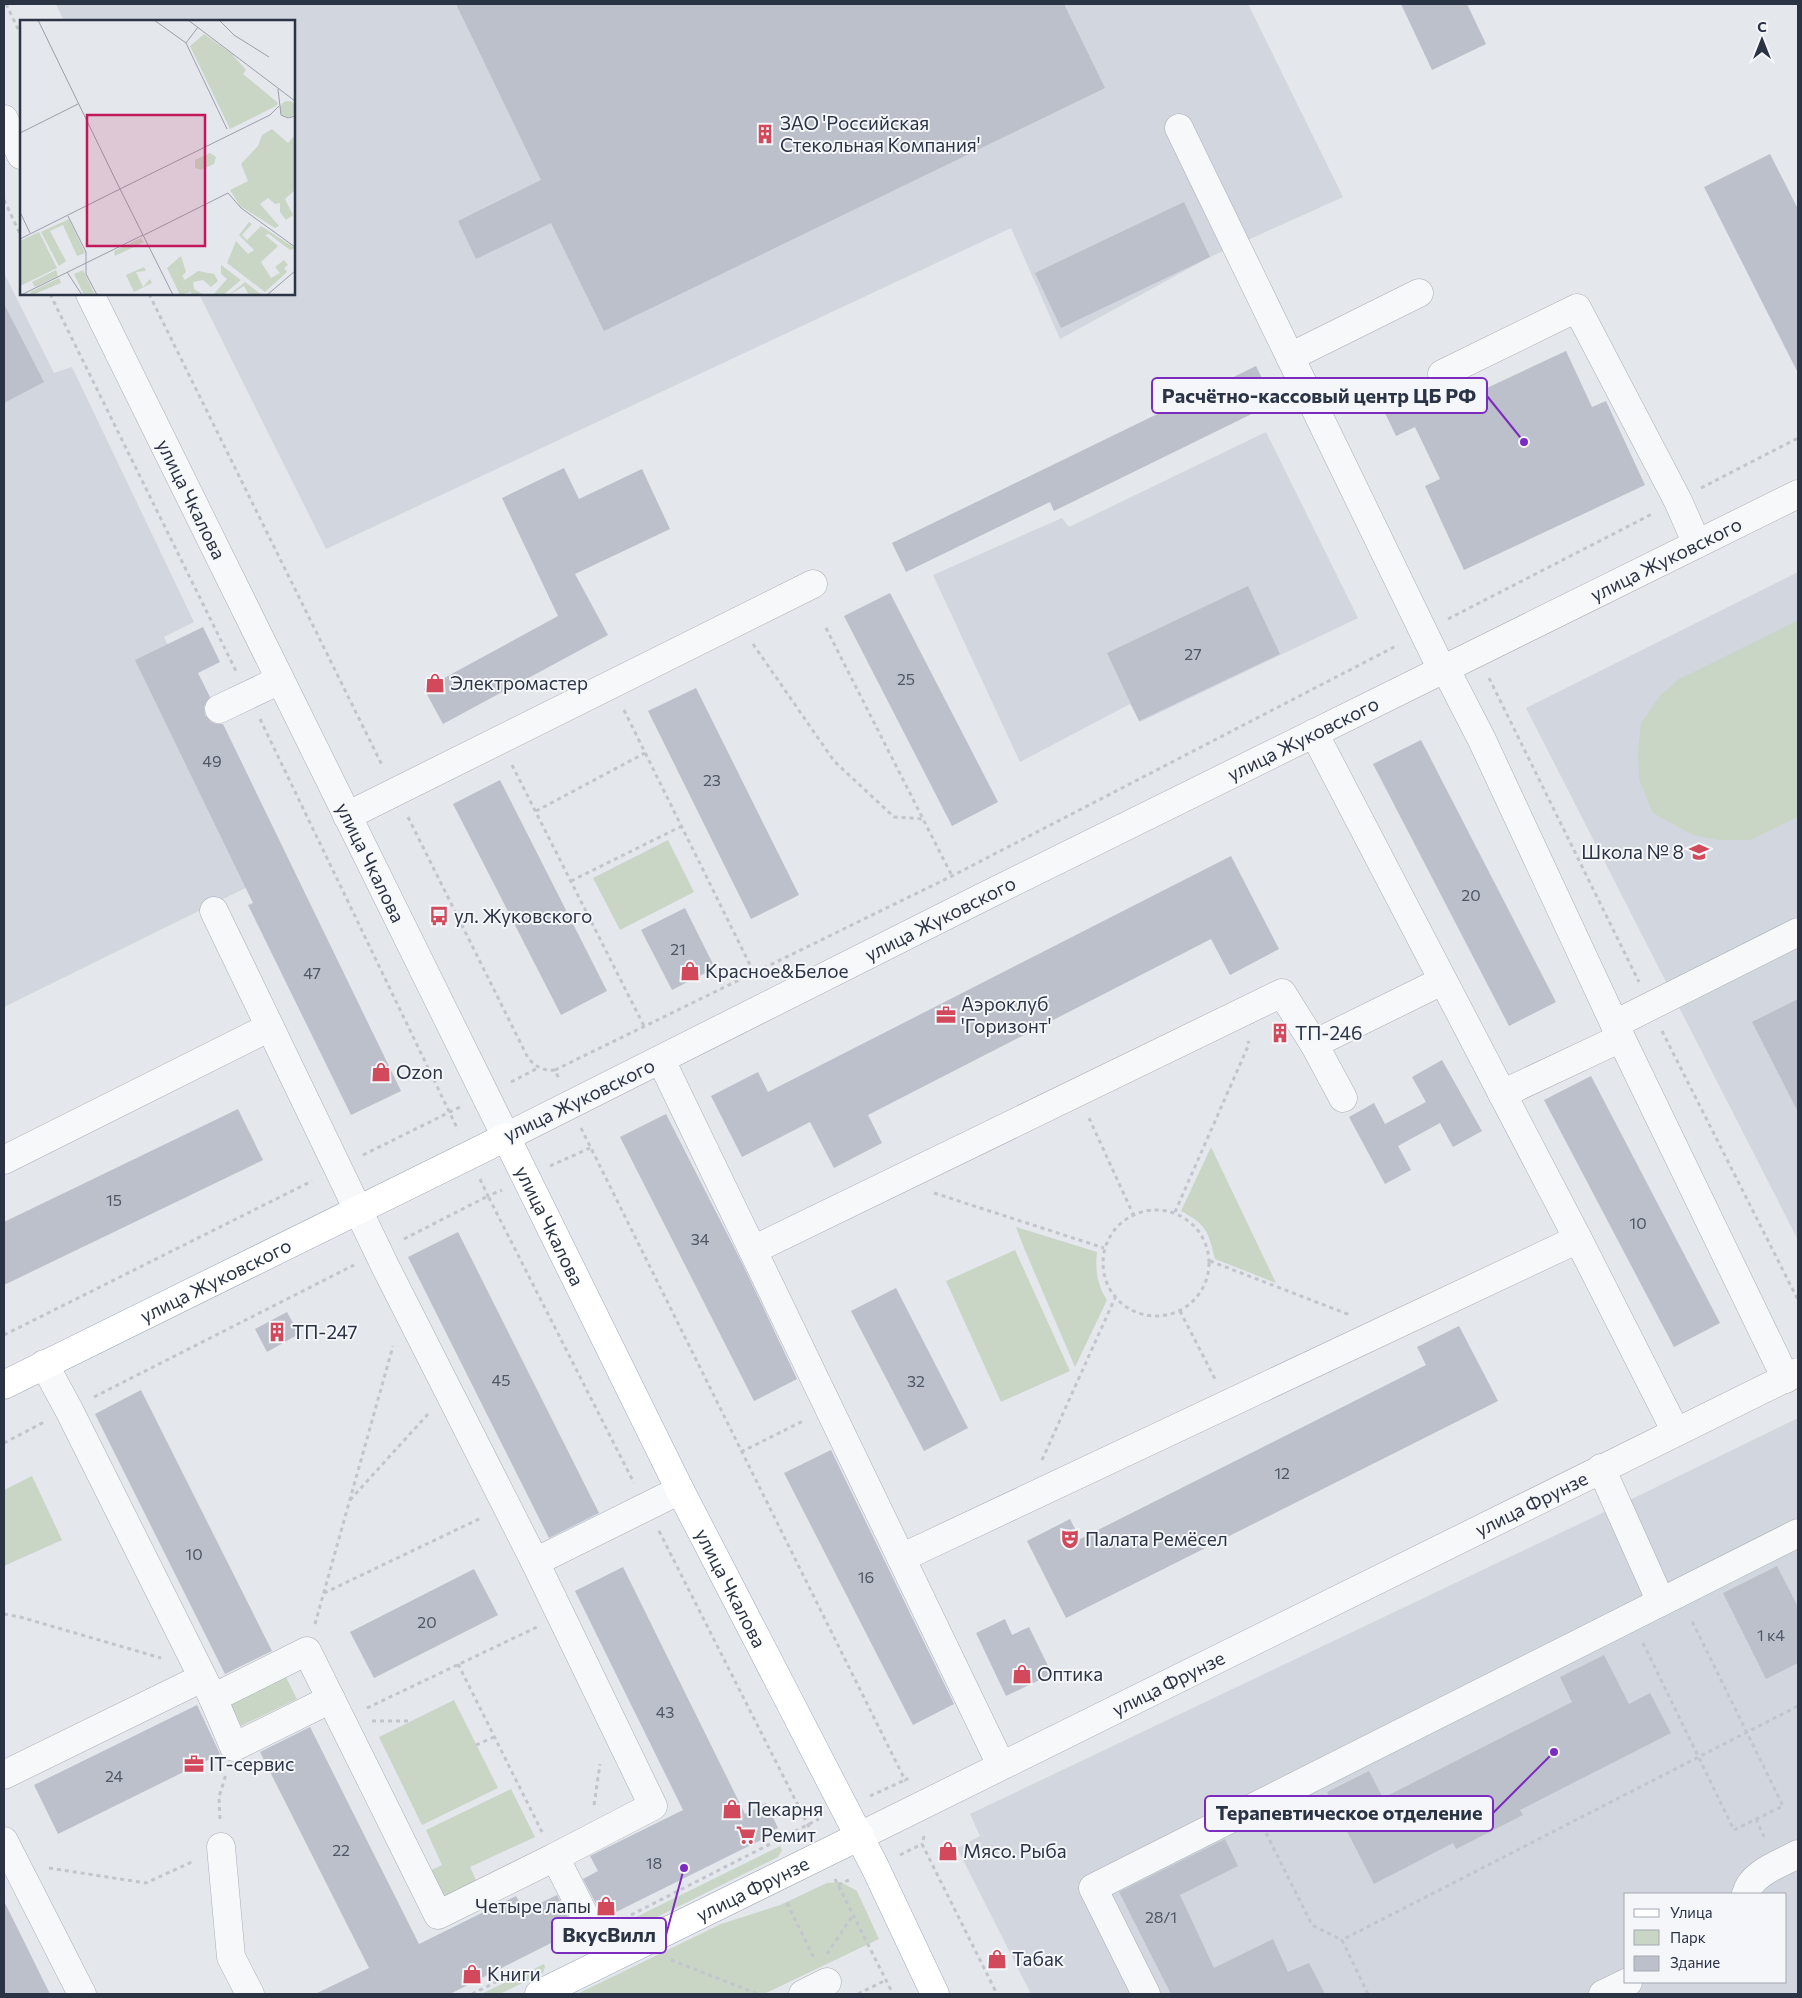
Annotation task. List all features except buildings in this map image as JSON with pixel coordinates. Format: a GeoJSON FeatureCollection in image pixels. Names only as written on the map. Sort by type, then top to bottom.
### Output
{"type":"FeatureCollection","features":[{"type":"Feature","properties":{"kind":"main road","name":"улица Жуковского"},"geometry":{"type":"LineString","coordinates":[[4,1384],[506,1137]]}},
{"type":"Feature","properties":{"kind":"main road","name":"улица Чкалова"},"geometry":{"type":"LineString","coordinates":[[506,1137],[680,1490],[860,1836],[935,1994]]}},
{"type":"Feature","properties":{"kind":"main road","name":"улица Фрунзе"},"geometry":{"type":"LineString","coordinates":[[538,1994],[860,1836]]}},
{"type":"Feature","properties":{"kind":"street"},"geometry":{"type":"LineString","coordinates":[[4,119],[20,153]]}},
{"type":"Feature","properties":{"kind":"street"},"geometry":{"type":"LineString","coordinates":[[1179,128],[1424,631],[1482,740],[1618,1031],[1792,1376]]}},
{"type":"Feature","properties":{"kind":"street"},"geometry":{"type":"LineString","coordinates":[[1290,357],[1419,294]]}},
{"type":"Feature","properties":{"kind":"street","name":"улица Чкалова"},"geometry":{"type":"LineString","coordinates":[[90,295],[506,1137]]}},
{"type":"Feature","properties":{"kind":"street"},"geometry":{"type":"LineString","coordinates":[[1442,374],[1577,308],[1678,501],[1697,544]]}},
{"type":"Feature","properties":{"kind":"street","name":"улица Жуковского"},"geometry":{"type":"LineString","coordinates":[[506,1137],[983,897],[1798,494]]}},
{"type":"Feature","properties":{"kind":"street"},"geometry":{"type":"LineString","coordinates":[[347,816],[813,584]]}},
{"type":"Feature","properties":{"kind":"street"},"geometry":{"type":"LineString","coordinates":[[219,709],[280,680]]}},
{"type":"Feature","properties":{"kind":"street"},"geometry":{"type":"LineString","coordinates":[[1314,734],[1578,1238],[1676,1432]]}},
{"type":"Feature","properties":{"kind":"street"},"geometry":{"type":"LineString","coordinates":[[4,1775],[204,1681],[307,1651],[438,1915],[653,1806],[534,1562],[405,1305],[214,911]]}},
{"type":"Feature","properties":{"kind":"street"},"geometry":{"type":"LineString","coordinates":[[1502,1094],[1798,932]]}},
{"type":"Feature","properties":{"kind":"street"},"geometry":{"type":"LineString","coordinates":[[1314,1044],[1442,981]]}},
{"type":"Feature","properties":{"kind":"street"},"geometry":{"type":"LineString","coordinates":[[753,1250],[1282,993],[1314,1044],[1343,1098]]}},
{"type":"Feature","properties":{"kind":"street"},"geometry":{"type":"LineString","coordinates":[[4,1160],[270,1027]]}},
{"type":"Feature","properties":{"kind":"street"},"geometry":{"type":"LineString","coordinates":[[662,1060],[1001,1765]]}},
{"type":"Feature","properties":{"kind":"street"},"geometry":{"type":"LineString","coordinates":[[901,1558],[1578,1238]]}},
{"type":"Feature","properties":{"kind":"street"},"geometry":{"type":"LineString","coordinates":[[44,1364],[69,1410],[204,1681],[234,1747],[336,1710]]}},
{"type":"Feature","properties":{"kind":"street","name":"улица Фрунзе"},"geometry":{"type":"LineString","coordinates":[[860,1836],[1601,1468],[1792,1376]]}},
{"type":"Feature","properties":{"kind":"street"},"geometry":{"type":"LineString","coordinates":[[1601,1468],[1670,1598]]}},
{"type":"Feature","properties":{"kind":"street"},"geometry":{"type":"LineString","coordinates":[[534,1562],[680,1490]]}},
{"type":"Feature","properties":{"kind":"street"},"geometry":{"type":"LineString","coordinates":[[1146,1994],[1093,1888],[1798,1533]]}},
{"type":"Feature","properties":{"kind":"street"},"geometry":{"type":"LineString","coordinates":[[221,1848],[231,1956],[250,1994]]}},
{"type":"Feature","properties":{"kind":"street"},"geometry":{"type":"LineString","coordinates":[[9,1852],[82,1994]]}},
{"type":"Feature","properties":{"kind":"street"},"geometry":{"type":"LineString","coordinates":[[1746,1893],[1748,1884],[1759,1875],[1798,1854]]}},
{"type":"Feature","properties":{"kind":"street"},"geometry":{"type":"LineString","coordinates":[[555,1857],[607,1960]]}},
{"type":"Feature","properties":{"kind":"street"},"geometry":{"type":"LineString","coordinates":[[1603,1994],[1626,1983]]}},
{"type":"Feature","properties":{"kind":"path"},"geometry":{"type":"LineString","coordinates":[[6,4],[20,33]]}},
{"type":"Feature","properties":{"kind":"path"},"geometry":{"type":"LineString","coordinates":[[4,200],[20,234]]}},
{"type":"Feature","properties":{"kind":"path"},"geometry":{"type":"LineString","coordinates":[[50,295],[248,695],[488,1196]]}},
{"type":"Feature","properties":{"kind":"path"},"geometry":{"type":"LineString","coordinates":[[149,295],[528,1058],[539,1068],[547,1070],[555,1070],[952,876],[1798,438]]}},
{"type":"Feature","properties":{"kind":"path"},"geometry":{"type":"LineString","coordinates":[[826,628],[952,876]]}},
{"type":"Feature","properties":{"kind":"path"},"geometry":{"type":"LineString","coordinates":[[750,639],[834,761],[894,817],[923,819]]}},
{"type":"Feature","properties":{"kind":"path"},"geometry":{"type":"LineString","coordinates":[[611,684],[754,973]]}},
{"type":"Feature","properties":{"kind":"path"},"geometry":{"type":"LineString","coordinates":[[500,740],[644,1026]]}},
{"type":"Feature","properties":{"kind":"path"},"geometry":{"type":"LineString","coordinates":[[536,811],[645,753]]}},
{"type":"Feature","properties":{"kind":"path"},"geometry":{"type":"LineString","coordinates":[[571,881],[682,826]]}},
{"type":"Feature","properties":{"kind":"path"},"geometry":{"type":"LineString","coordinates":[[1175,1212],[1249,1044],[1236,1016]]}},
{"type":"Feature","properties":{"kind":"path"},"geometry":{"type":"LineString","coordinates":[[4,1335],[539,1068]]}},
{"type":"Feature","properties":{"kind":"path"},"geometry":{"type":"LineString","coordinates":[[555,1070],[590,1148],[905,1780]]}},
{"type":"Feature","properties":{"kind":"path"},"geometry":{"type":"LineString","coordinates":[[1077,1092],[1133,1214]]}},
{"type":"Feature","properties":{"kind":"path"},"geometry":{"type":"LineString","coordinates":[[4,1443],[488,1196],[590,1148]]}},
{"type":"Feature","properties":{"kind":"path"},"geometry":{"type":"LineString","coordinates":[[895,1181],[1104,1248]]}},
{"type":"Feature","properties":{"kind":"path"},"geometry":{"type":"LineString","coordinates":[[1161,1209],[1175,1212],[1193,1224],[1205,1240],[1210,1261],[1208,1276],[1202,1290],[1192,1302],[1180,1311],[1157,1317],[1134,1312],[1115,1298],[1106,1282],[1102,1266],[1104,1248],[1115,1228],[1133,1214],[1161,1209]]}},
{"type":"Feature","properties":{"kind":"path"},"geometry":{"type":"LineString","coordinates":[[1210,1261],[1386,1329]]}},
{"type":"Feature","properties":{"kind":"path"},"geometry":{"type":"LineString","coordinates":[[1024,1500],[1115,1298]]}},
{"type":"Feature","properties":{"kind":"path"},"geometry":{"type":"LineString","coordinates":[[307,1651],[405,1305]]}},
{"type":"Feature","properties":{"kind":"path"},"geometry":{"type":"LineString","coordinates":[[1180,1311],[1228,1404]]}},
{"type":"Feature","properties":{"kind":"path"},"geometry":{"type":"LineString","coordinates":[[349,1502],[448,1391]]}},
{"type":"Feature","properties":{"kind":"path"},"geometry":{"type":"LineString","coordinates":[[742,1452],[829,1408]]}},
{"type":"Feature","properties":{"kind":"path"},"geometry":{"type":"LineString","coordinates":[[323,1593],[506,1506]]}},
{"type":"Feature","properties":{"kind":"path"},"geometry":{"type":"LineString","coordinates":[[1630,1618],[1734,1830],[1783,1806],[1747,1733],[1670,1598]]}},
{"type":"Feature","properties":{"kind":"path"},"geometry":{"type":"LineString","coordinates":[[4,1614],[20,1617],[204,1681]]}},
{"type":"Feature","properties":{"kind":"path"},"geometry":{"type":"LineString","coordinates":[[336,1710],[458,1664],[560,1616]]}},
{"type":"Feature","properties":{"kind":"path"},"geometry":{"type":"LineString","coordinates":[[458,1664],[555,1857]]}},
{"type":"Feature","properties":{"kind":"path"},"geometry":{"type":"LineString","coordinates":[[1342,1940],[1798,1706]]}},
{"type":"Feature","properties":{"kind":"path"},"geometry":{"type":"LineString","coordinates":[[476,1745],[494,1736]]}},
{"type":"Feature","properties":{"kind":"path"},"geometry":{"type":"LineString","coordinates":[[9,1852],[146,1883],[221,1848],[219,1797],[234,1747]]}},
{"type":"Feature","properties":{"kind":"path"},"geometry":{"type":"LineString","coordinates":[[588,1840],[600,1762]]}},
{"type":"Feature","properties":{"kind":"path"},"geometry":{"type":"LineString","coordinates":[[1254,1807],[1312,1925],[1342,1940],[1368,1994]]}},
{"type":"Feature","properties":{"kind":"path"},"geometry":{"type":"LineString","coordinates":[[808,1824],[893,1994]]}},
{"type":"Feature","properties":{"kind":"path"},"geometry":{"type":"LineString","coordinates":[[922,1844],[997,1994]]}},
{"type":"Feature","properties":{"kind":"path"},"geometry":{"type":"LineString","coordinates":[[775,1878],[816,1981]]}},
{"type":"Feature","properties":{"kind":"path"},"geometry":{"type":"LineString","coordinates":[[816,1981],[853,1915]]}},
{"type":"Feature","properties":{"kind":"path"},"geometry":{"type":"LineString","coordinates":[[636,1946],[758,1994]]}},
{"type":"Feature","properties":{"kind":"path"},"geometry":{"type":"LineString","coordinates":[[858,1994],[886,1980]]}},
{"type":"Feature","properties":{"kind":"shaded area"},"geometry":{"type":"Polygon","coordinates":[[[56,4],[1248,4],[1343,197],[1210,257],[1060,339],[1011,228],[326,549],[199,295],[295,295],[295,20],[64,20],[56,4]]]}},
{"type":"Feature","properties":{"kind":"shaded area"},"geometry":{"type":"Polygon","coordinates":[[[4,273],[54,373],[72,367],[194,622],[164,637],[276,873],[4,1007],[4,273]]]}},
{"type":"Feature","properties":{"kind":"shaded area"},"geometry":{"type":"Polygon","coordinates":[[[1266,432],[1358,618],[1140,722],[1130,704],[1020,762],[933,575],[1062,518],[1069,527],[1266,432]]]}},
{"type":"Feature","properties":{"kind":"shaded area","name":"Школа № 8"},"geometry":{"type":"Polygon","coordinates":[[[1798,572],[1798,1240],[1526,708],[1798,572]]]}},
{"type":"Feature","properties":{"kind":"shaded area"},"geometry":{"type":"Polygon","coordinates":[[[1798,1418],[1798,1994],[1031,1994],[957,1848],[980,1836],[970,1814],[1798,1418]]]}},
{"type":"Feature","properties":{"kind":"green space"},"geometry":{"type":"Polygon","coordinates":[[[1798,620],[1798,817],[1750,840],[1718,840],[1693,835],[1653,813],[1639,779],[1638,751],[1641,723],[1660,696],[1679,679],[1798,620]]]}},
{"type":"Feature","properties":{"kind":"green space"},"geometry":{"type":"Polygon","coordinates":[[[668,840],[694,892],[620,930],[593,878],[668,840]]]}},
{"type":"Feature","properties":{"kind":"green space"},"geometry":{"type":"Polygon","coordinates":[[[1211,1147],[1276,1283],[1215,1259],[1205,1230],[1196,1220],[1181,1211],[1211,1147]]]}},
{"type":"Feature","properties":{"kind":"green space"},"geometry":{"type":"Polygon","coordinates":[[[1016,1227],[1097,1252],[1096,1265],[1098,1277],[1101,1289],[1107,1300],[1075,1367],[1024,1248],[1016,1227]]]}},
{"type":"Feature","properties":{"kind":"green space"},"geometry":{"type":"Polygon","coordinates":[[[1015,1250],[1070,1371],[1001,1402],[946,1281],[1015,1250]]]}},
{"type":"Feature","properties":{"kind":"green space"},"geometry":{"type":"Polygon","coordinates":[[[32,1476],[62,1540],[4,1566],[4,1490],[32,1476]]]}},
{"type":"Feature","properties":{"kind":"green space"},"geometry":{"type":"Polygon","coordinates":[[[286,1677],[297,1699],[241,1726],[230,1704],[286,1677]]]}},
{"type":"Feature","properties":{"kind":"green space"},"geometry":{"type":"Polygon","coordinates":[[[454,1700],[498,1788],[422,1825],[379,1737],[454,1700]]]}},
{"type":"Feature","properties":{"kind":"green space"},"geometry":{"type":"Polygon","coordinates":[[[511,1789],[535,1837],[470,1867],[479,1887],[450,1901],[435,1896],[425,1873],[442,1865],[426,1830],[511,1789]]]}},
{"type":"Feature","properties":{"kind":"green space"},"geometry":{"type":"Polygon","coordinates":[[[780,1846],[782,1850],[778,1857],[643,1924],[634,1922],[632,1919],[780,1846]]]}},
{"type":"Feature","properties":{"kind":"green space"},"geometry":{"type":"Polygon","coordinates":[[[841,1882],[857,1891],[879,1939],[764,1994],[577,1994],[721,1924],[780,1905],[827,1883],[841,1882]]]}},
{"type":"Feature","properties":{"kind":"green space"},"geometry":{"type":"Polygon","coordinates":[[[544,1964],[543,1973],[500,1994],[481,1994],[544,1964]]]}},
{"type":"Feature","properties":{"kind":"place","name":"ЗАО 'Российская Стекольная Компания'"},"geometry":{"type":"Point","coordinates":[765,134]}},
{"type":"Feature","properties":{"kind":"place","name":"Расчётно-кассовый центр ЦБ РФ"},"geometry":{"type":"Point","coordinates":[1524,442]}},
{"type":"Feature","properties":{"kind":"place","name":"Электромастер"},"geometry":{"type":"Point","coordinates":[435,683]}},
{"type":"Feature","properties":{"kind":"place","name":"Школа № 8"},"geometry":{"type":"Point","coordinates":[1699,852]}},
{"type":"Feature","properties":{"kind":"place","name":"ул. Жуковского"},"geometry":{"type":"Point","coordinates":[439,916]}},
{"type":"Feature","properties":{"kind":"place","name":"Красное&Белое"},"geometry":{"type":"Point","coordinates":[690,971]}},
{"type":"Feature","properties":{"kind":"place","name":"Аэроклуб 'Горизонт'"},"geometry":{"type":"Point","coordinates":[946,1015]}},
{"type":"Feature","properties":{"kind":"place","name":"ТП-246"},"geometry":{"type":"Point","coordinates":[1280,1033]}},
{"type":"Feature","properties":{"kind":"place","name":"Ozon"},"geometry":{"type":"Point","coordinates":[381,1072]}},
{"type":"Feature","properties":{"kind":"place","name":"ТП-247"},"geometry":{"type":"Point","coordinates":[277,1332]}},
{"type":"Feature","properties":{"kind":"place","name":"Палата Ремёсел"},"geometry":{"type":"Point","coordinates":[1070,1539]}},
{"type":"Feature","properties":{"kind":"place","name":"Оптика"},"geometry":{"type":"Point","coordinates":[1022,1674]}},
{"type":"Feature","properties":{"kind":"place","name":"Терапевтическое отделение"},"geometry":{"type":"Point","coordinates":[1554,1752]}},
{"type":"Feature","properties":{"kind":"place","name":"IT-сервис"},"geometry":{"type":"Point","coordinates":[194,1764]}},
{"type":"Feature","properties":{"kind":"place","name":"Пекарня"},"geometry":{"type":"Point","coordinates":[732,1809]}},
{"type":"Feature","properties":{"kind":"place","name":"Ремит"},"geometry":{"type":"Point","coordinates":[746,1835]}},
{"type":"Feature","properties":{"kind":"place","name":"Мясо. Рыба"},"geometry":{"type":"Point","coordinates":[948,1851]}},
{"type":"Feature","properties":{"kind":"place","name":"ВкусВилл"},"geometry":{"type":"Point","coordinates":[684,1868]}},
{"type":"Feature","properties":{"kind":"place","name":"Четыре лапы"},"geometry":{"type":"Point","coordinates":[606,1906]}},
{"type":"Feature","properties":{"kind":"place","name":"Табак"},"geometry":{"type":"Point","coordinates":[997,1959]}},
{"type":"Feature","properties":{"kind":"place","name":"Книги"},"geometry":{"type":"Point","coordinates":[472,1974]}}]}
